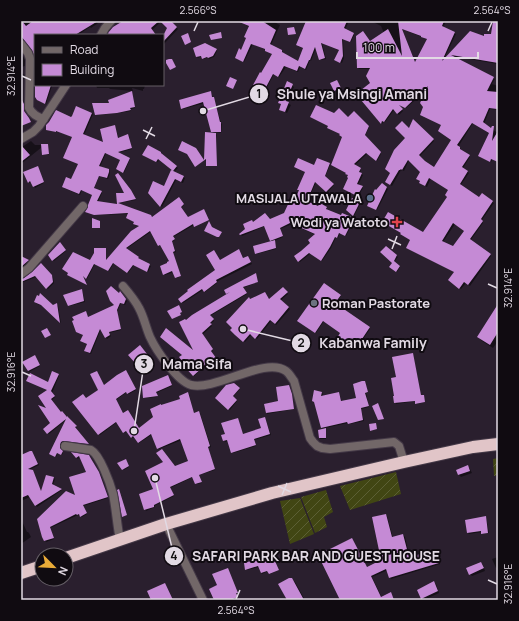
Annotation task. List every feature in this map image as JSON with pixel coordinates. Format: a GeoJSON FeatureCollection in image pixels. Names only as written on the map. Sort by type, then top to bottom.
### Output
{"type":"FeatureCollection","features":[{"type":"Feature","properties":{"kind":"highway"},"geometry":{"type":"LineString","coordinates":[[74,555],[166,524],[272,493],[404,462],[498,444]]}},
{"type":"Feature","properties":{"kind":"highway"},"geometry":{"type":"LineString","coordinates":[[21,573],[34,569]]}},
{"type":"Feature","properties":{"kind":"street"},"geometry":{"type":"LineString","coordinates":[[102,34],[111,21]]}},
{"type":"Feature","properties":{"kind":"street"},"geometry":{"type":"LineString","coordinates":[[21,44],[28,53],[30,59],[29,108],[35,115],[44,119]]}},
{"type":"Feature","properties":{"kind":"street"},"geometry":{"type":"LineString","coordinates":[[21,139],[33,132],[39,126],[65,86]]}},
{"type":"Feature","properties":{"kind":"street"},"geometry":{"type":"LineString","coordinates":[[21,274],[29,268],[83,206]]}},
{"type":"Feature","properties":{"kind":"street"},"geometry":{"type":"LineString","coordinates":[[123,286],[132,296],[140,309],[155,346],[170,367],[181,380],[187,384],[199,386],[263,368],[280,368],[285,370],[294,381],[308,432],[313,442],[322,448],[330,449],[394,442],[399,446],[404,462]]}},
{"type":"Feature","properties":{"kind":"street"},"geometry":{"type":"LineString","coordinates":[[65,446],[91,450],[101,462],[113,494],[120,540]]}},
{"type":"Feature","properties":{"kind":"street"},"geometry":{"type":"LineString","coordinates":[[166,524],[203,600]]}},
{"type":"Feature","properties":{"kind":"green space"},"geometry":{"type":"Polygon","coordinates":[[[498,458],[498,475],[494,476],[493,459],[498,458]]]}},
{"type":"Feature","properties":{"kind":"green space"},"geometry":{"type":"Polygon","coordinates":[[[396,472],[401,494],[350,510],[340,486],[396,472]]]}},
{"type":"Feature","properties":{"kind":"green space"},"geometry":{"type":"Polygon","coordinates":[[[326,490],[333,512],[324,517],[327,527],[315,533],[301,497],[326,490]]]}},
{"type":"Feature","properties":{"kind":"green space"},"geometry":{"type":"Polygon","coordinates":[[[300,498],[314,534],[290,544],[280,501],[300,498]]]}},
{"type":"Feature","properties":{"kind":"building"},"geometry":{"type":"Polygon","coordinates":[[[21,21],[26,26],[33,21],[98,21],[77,34],[34,34],[34,55],[21,36],[21,21]]]}},
{"type":"Feature","properties":{"kind":"building"},"geometry":{"type":"Polygon","coordinates":[[[123,21],[159,21],[151,28],[155,34],[108,34],[113,27],[123,21]]]}},
{"type":"Feature","properties":{"kind":"building"},"geometry":{"type":"Polygon","coordinates":[[[160,21],[171,21],[177,27],[164,41],[164,34],[167,28],[160,21]]]}},
{"type":"Feature","properties":{"kind":"building"},"geometry":{"type":"Polygon","coordinates":[[[237,21],[262,21],[276,30],[270,44],[298,61],[303,48],[296,45],[306,21],[347,21],[344,28],[354,33],[350,42],[342,39],[343,56],[340,63],[334,60],[339,50],[321,43],[325,58],[319,60],[315,47],[305,69],[299,66],[297,71],[284,66],[278,77],[273,74],[264,91],[253,85],[272,54],[265,51],[265,49],[251,44],[243,62],[235,58],[239,48],[241,50],[246,38],[244,37],[249,26],[237,21]]]}},
{"type":"Feature","properties":{"kind":"building"},"geometry":{"type":"Polygon","coordinates":[[[398,21],[444,21],[442,26],[455,32],[442,61],[470,31],[484,36],[484,34],[491,34],[493,21],[498,21],[498,63],[451,55],[494,77],[487,91],[498,92],[497,109],[489,108],[483,122],[491,128],[494,126],[492,141],[498,131],[498,162],[491,159],[490,162],[478,156],[489,133],[472,123],[457,145],[460,149],[470,155],[462,167],[468,171],[460,184],[479,197],[482,193],[493,201],[481,219],[483,221],[470,239],[491,254],[468,285],[464,282],[459,289],[448,280],[454,272],[406,248],[410,240],[382,222],[388,212],[423,232],[447,197],[445,195],[448,190],[429,178],[425,186],[419,183],[420,181],[416,179],[420,172],[408,160],[402,170],[399,170],[390,185],[385,182],[390,173],[385,169],[394,150],[405,138],[395,128],[402,121],[409,128],[413,119],[434,139],[419,155],[434,167],[451,140],[438,131],[441,125],[420,115],[423,107],[420,103],[428,86],[405,108],[399,105],[403,109],[397,114],[393,109],[381,124],[356,94],[370,83],[366,76],[370,68],[357,68],[356,36],[363,31],[370,41],[388,29],[402,56],[398,21]],[[402,29],[415,62],[427,39],[402,29]],[[453,223],[442,241],[453,246],[464,231],[453,223]]]}},
{"type":"Feature","properties":{"kind":"building"},"geometry":{"type":"Polygon","coordinates":[[[294,27],[296,34],[288,35],[287,28],[294,27]]]}},
{"type":"Feature","properties":{"kind":"building"},"geometry":{"type":"Polygon","coordinates":[[[221,32],[222,38],[211,40],[209,35],[221,32]]]}},
{"type":"Feature","properties":{"kind":"building"},"geometry":{"type":"Polygon","coordinates":[[[188,33],[191,42],[185,45],[181,36],[188,33]]]}},
{"type":"Feature","properties":{"kind":"building"},"geometry":{"type":"Polygon","coordinates":[[[205,43],[217,49],[213,56],[202,59],[201,56],[196,57],[193,48],[205,43]]]}},
{"type":"Feature","properties":{"kind":"building"},"geometry":{"type":"Polygon","coordinates":[[[172,59],[176,67],[170,70],[166,63],[166,60],[172,59]]]}},
{"type":"Feature","properties":{"kind":"building"},"geometry":{"type":"Polygon","coordinates":[[[230,77],[237,80],[233,89],[226,86],[230,77]]]}},
{"type":"Feature","properties":{"kind":"building"},"geometry":{"type":"Polygon","coordinates":[[[337,80],[341,88],[334,91],[330,83],[337,80]]]}},
{"type":"Feature","properties":{"kind":"building"},"geometry":{"type":"Polygon","coordinates":[[[287,81],[293,84],[286,101],[289,102],[285,112],[279,110],[281,104],[278,103],[287,81]]]}},
{"type":"Feature","properties":{"kind":"building"},"geometry":{"type":"Polygon","coordinates":[[[35,86],[51,86],[45,104],[37,100],[35,97],[35,86]]]}},
{"type":"Feature","properties":{"kind":"building"},"geometry":{"type":"Polygon","coordinates":[[[132,91],[135,107],[130,108],[131,110],[95,115],[92,103],[109,103],[108,100],[132,91]]]}},
{"type":"Feature","properties":{"kind":"building"},"geometry":{"type":"Polygon","coordinates":[[[211,91],[221,122],[221,132],[211,132],[203,102],[181,109],[179,100],[211,91]]]}},
{"type":"Feature","properties":{"kind":"building"},"geometry":{"type":"Polygon","coordinates":[[[21,98],[24,104],[24,111],[31,122],[21,126],[21,98]]]}},
{"type":"Feature","properties":{"kind":"building"},"geometry":{"type":"Polygon","coordinates":[[[316,105],[334,113],[339,108],[348,117],[354,111],[369,126],[365,135],[381,152],[376,161],[366,153],[354,164],[361,168],[359,172],[362,173],[357,184],[363,186],[357,196],[343,189],[348,175],[331,165],[342,137],[339,135],[340,134],[327,128],[328,126],[310,117],[316,105]]]}},
{"type":"Feature","properties":{"kind":"building"},"geometry":{"type":"Polygon","coordinates":[[[76,106],[92,113],[83,134],[103,142],[100,129],[115,125],[118,138],[128,134],[132,148],[118,152],[130,158],[123,173],[116,169],[120,160],[105,153],[99,166],[109,169],[109,172],[107,178],[99,176],[94,188],[102,191],[97,201],[117,204],[116,193],[124,193],[115,175],[118,173],[136,199],[118,203],[151,215],[152,217],[179,197],[184,204],[181,207],[188,217],[204,209],[209,220],[194,227],[193,224],[173,236],[175,239],[172,241],[175,251],[173,252],[181,276],[175,278],[172,271],[163,275],[160,266],[169,261],[160,245],[158,246],[150,231],[126,248],[139,257],[138,258],[150,264],[147,272],[133,265],[127,273],[113,263],[108,271],[94,264],[86,279],[83,276],[87,285],[67,275],[68,273],[62,269],[73,252],[90,260],[94,253],[94,248],[106,248],[106,260],[131,231],[139,226],[133,224],[134,222],[126,218],[128,213],[94,215],[85,212],[92,195],[81,190],[79,194],[62,187],[66,177],[71,179],[78,164],[63,158],[72,137],[56,131],[46,130],[46,125],[56,110],[71,117],[76,106]]]}},
{"type":"Feature","properties":{"kind":"building"},"geometry":{"type":"Polygon","coordinates":[[[205,132],[216,133],[217,166],[206,166],[206,159],[195,167],[187,154],[178,150],[182,141],[196,148],[204,160],[205,132]]]}},
{"type":"Feature","properties":{"kind":"building"},"geometry":{"type":"Polygon","coordinates":[[[41,144],[48,144],[49,154],[42,155],[41,144]]]}},
{"type":"Feature","properties":{"kind":"building"},"geometry":{"type":"Polygon","coordinates":[[[21,145],[30,155],[21,162],[21,145]]]}},
{"type":"Feature","properties":{"kind":"building"},"geometry":{"type":"Polygon","coordinates":[[[148,145],[161,152],[177,166],[173,171],[158,159],[156,162],[142,155],[148,145]]]}},
{"type":"Feature","properties":{"kind":"building"},"geometry":{"type":"Polygon","coordinates":[[[298,158],[314,165],[317,158],[330,163],[325,176],[334,184],[326,192],[315,182],[307,201],[318,206],[320,203],[327,207],[326,209],[354,218],[345,236],[339,233],[337,238],[335,237],[321,261],[309,253],[298,262],[294,256],[310,243],[308,240],[315,234],[290,223],[280,228],[283,236],[270,241],[264,226],[240,235],[239,234],[245,229],[243,224],[252,220],[253,222],[265,213],[270,219],[284,213],[290,200],[294,202],[299,190],[297,190],[305,172],[294,167],[298,158]]]}},
{"type":"Feature","properties":{"kind":"building"},"geometry":{"type":"Polygon","coordinates":[[[38,166],[44,182],[33,187],[30,181],[28,183],[23,172],[38,166]]]}},
{"type":"Feature","properties":{"kind":"building"},"geometry":{"type":"Polygon","coordinates":[[[171,170],[184,176],[181,182],[175,179],[160,207],[148,193],[153,181],[164,186],[171,170]]]}},
{"type":"Feature","properties":{"kind":"building"},"geometry":{"type":"Polygon","coordinates":[[[382,183],[387,187],[376,210],[367,206],[375,189],[376,190],[382,183]]]}},
{"type":"Feature","properties":{"kind":"building"},"geometry":{"type":"Polygon","coordinates":[[[352,198],[360,202],[353,216],[346,210],[352,198]]]}},
{"type":"Feature","properties":{"kind":"building"},"geometry":{"type":"Polygon","coordinates":[[[92,218],[100,221],[100,228],[92,228],[92,218]]]}},
{"type":"Feature","properties":{"kind":"building"},"geometry":{"type":"Polygon","coordinates":[[[209,221],[212,227],[222,232],[219,237],[204,231],[209,221]]]}},
{"type":"Feature","properties":{"kind":"building"},"geometry":{"type":"Polygon","coordinates":[[[275,240],[276,248],[255,254],[253,246],[275,240]]]}},
{"type":"Feature","properties":{"kind":"building"},"geometry":{"type":"Polygon","coordinates":[[[60,242],[66,250],[52,261],[48,255],[60,242]]]}},
{"type":"Feature","properties":{"kind":"building"},"geometry":{"type":"Polygon","coordinates":[[[386,246],[397,255],[394,261],[400,266],[396,272],[389,267],[392,263],[380,252],[386,246]]]}},
{"type":"Feature","properties":{"kind":"building"},"geometry":{"type":"Polygon","coordinates":[[[239,249],[243,258],[248,256],[251,262],[216,280],[217,282],[204,292],[202,289],[181,303],[178,299],[188,291],[187,290],[215,270],[206,255],[214,250],[220,260],[239,249]]]}},
{"type":"Feature","properties":{"kind":"building"},"geometry":{"type":"Polygon","coordinates":[[[21,256],[29,260],[21,267],[21,256]]]}},
{"type":"Feature","properties":{"kind":"building"},"geometry":{"type":"Polygon","coordinates":[[[41,263],[52,275],[53,282],[46,289],[35,276],[21,282],[21,279],[32,272],[41,263]]]}},
{"type":"Feature","properties":{"kind":"building"},"geometry":{"type":"Polygon","coordinates":[[[256,273],[258,282],[243,287],[247,293],[210,315],[214,319],[210,323],[212,324],[202,333],[213,349],[211,351],[219,362],[214,366],[210,361],[193,376],[184,366],[185,365],[179,357],[182,355],[160,337],[166,328],[193,350],[179,322],[185,319],[186,320],[230,292],[226,294],[224,290],[256,273]]]}},
{"type":"Feature","properties":{"kind":"building"},"geometry":{"type":"Polygon","coordinates":[[[324,283],[341,295],[335,303],[370,327],[358,345],[353,341],[347,348],[336,340],[340,333],[323,321],[315,333],[297,321],[324,283]]]}},
{"type":"Feature","properties":{"kind":"building"},"geometry":{"type":"Polygon","coordinates":[[[111,286],[119,293],[120,291],[126,299],[124,304],[120,303],[117,310],[121,329],[109,332],[110,335],[105,338],[100,329],[90,353],[84,351],[87,344],[80,341],[83,335],[76,332],[72,317],[86,311],[88,317],[114,305],[110,301],[106,291],[111,286]]]}},
{"type":"Feature","properties":{"kind":"building"},"geometry":{"type":"Polygon","coordinates":[[[283,287],[288,292],[280,299],[289,307],[275,324],[270,320],[255,339],[250,334],[243,342],[230,330],[232,328],[226,322],[249,297],[250,299],[265,292],[269,299],[283,287]]]}},
{"type":"Feature","properties":{"kind":"building"},"geometry":{"type":"Polygon","coordinates":[[[82,289],[84,301],[68,306],[63,295],[82,289]]]}},
{"type":"Feature","properties":{"kind":"building"},"geometry":{"type":"Polygon","coordinates":[[[40,293],[53,305],[57,303],[60,323],[41,305],[34,302],[37,295],[39,296],[40,293]]]}},
{"type":"Feature","properties":{"kind":"building"},"geometry":{"type":"Polygon","coordinates":[[[498,304],[498,332],[490,345],[477,337],[498,304]]]}},
{"type":"Feature","properties":{"kind":"building"},"geometry":{"type":"Polygon","coordinates":[[[179,305],[182,312],[180,313],[181,315],[172,319],[167,311],[179,305]]]}},
{"type":"Feature","properties":{"kind":"building"},"geometry":{"type":"Polygon","coordinates":[[[47,328],[51,335],[45,338],[41,331],[47,328]]]}},
{"type":"Feature","properties":{"kind":"building"},"geometry":{"type":"Polygon","coordinates":[[[140,345],[147,354],[136,364],[128,355],[140,345]]]}},
{"type":"Feature","properties":{"kind":"building"},"geometry":{"type":"Polygon","coordinates":[[[413,353],[421,395],[424,395],[425,402],[415,404],[415,401],[394,403],[391,378],[396,377],[392,357],[413,353]]]}},
{"type":"Feature","properties":{"kind":"building"},"geometry":{"type":"Polygon","coordinates":[[[35,355],[40,365],[28,371],[22,362],[35,355]]]}},
{"type":"Feature","properties":{"kind":"building"},"geometry":{"type":"Polygon","coordinates":[[[126,370],[136,389],[127,394],[126,392],[116,399],[123,413],[128,410],[139,428],[153,417],[150,409],[161,404],[180,399],[179,396],[188,392],[194,413],[199,411],[210,446],[208,447],[215,469],[199,475],[202,482],[195,484],[192,477],[170,487],[174,495],[154,505],[154,507],[144,510],[139,494],[153,489],[145,471],[163,462],[156,453],[162,449],[175,466],[188,461],[180,439],[157,449],[151,434],[138,443],[133,436],[131,438],[126,431],[123,433],[116,422],[98,435],[72,402],[83,394],[86,398],[98,390],[90,374],[97,371],[104,385],[126,370]]]}},
{"type":"Feature","properties":{"kind":"building"},"geometry":{"type":"Polygon","coordinates":[[[52,371],[59,374],[51,391],[55,396],[51,399],[61,412],[62,411],[77,426],[75,427],[89,444],[63,441],[60,445],[60,448],[63,451],[61,455],[57,453],[55,457],[49,454],[66,419],[47,434],[43,429],[50,423],[38,405],[46,408],[38,396],[47,390],[26,381],[30,373],[48,382],[52,371]]]}},
{"type":"Feature","properties":{"kind":"building"},"geometry":{"type":"Polygon","coordinates":[[[168,375],[172,385],[156,392],[158,396],[143,398],[142,386],[168,375]]]}},
{"type":"Feature","properties":{"kind":"building"},"geometry":{"type":"Polygon","coordinates":[[[365,381],[368,392],[365,393],[369,406],[361,408],[363,420],[321,428],[314,402],[312,401],[314,390],[322,392],[321,396],[339,392],[341,401],[356,398],[353,384],[365,381]]]}},
{"type":"Feature","properties":{"kind":"building"},"geometry":{"type":"Polygon","coordinates":[[[234,383],[240,388],[233,396],[237,400],[228,410],[215,398],[226,385],[234,383]]]}},
{"type":"Feature","properties":{"kind":"building"},"geometry":{"type":"Polygon","coordinates":[[[289,385],[294,409],[266,413],[264,404],[278,401],[276,387],[289,385]]]}},
{"type":"Feature","properties":{"kind":"building"},"geometry":{"type":"Polygon","coordinates":[[[378,403],[384,419],[378,420],[372,406],[378,403]]]}},
{"type":"Feature","properties":{"kind":"building"},"geometry":{"type":"Polygon","coordinates":[[[265,417],[270,434],[254,439],[256,445],[231,453],[227,440],[223,441],[221,435],[225,434],[221,423],[238,418],[243,434],[261,428],[258,419],[265,417]]]}},
{"type":"Feature","properties":{"kind":"building"},"geometry":{"type":"Polygon","coordinates":[[[376,423],[377,429],[370,431],[369,424],[376,423]]]}},
{"type":"Feature","properties":{"kind":"building"},"geometry":{"type":"Polygon","coordinates":[[[326,428],[326,438],[319,438],[318,430],[326,428]]]}},
{"type":"Feature","properties":{"kind":"building"},"geometry":{"type":"Polygon","coordinates":[[[32,451],[38,464],[28,469],[33,470],[41,491],[46,475],[54,477],[52,484],[62,489],[35,506],[28,495],[21,498],[21,455],[32,451]]]}},
{"type":"Feature","properties":{"kind":"building"},"geometry":{"type":"Polygon","coordinates":[[[71,452],[89,455],[99,472],[108,497],[83,505],[87,513],[80,517],[79,514],[76,514],[50,527],[54,538],[44,541],[37,519],[66,491],[75,495],[69,477],[86,472],[79,456],[76,458],[71,452]]]}},
{"type":"Feature","properties":{"kind":"building"},"geometry":{"type":"Polygon","coordinates":[[[126,459],[129,466],[122,470],[117,463],[126,459]]]}},
{"type":"Feature","properties":{"kind":"building"},"geometry":{"type":"Polygon","coordinates":[[[468,465],[470,471],[458,475],[456,470],[468,465]]]}},
{"type":"Feature","properties":{"kind":"building"},"geometry":{"type":"Polygon","coordinates":[[[119,489],[127,515],[122,517],[117,490],[119,489]]]}},
{"type":"Feature","properties":{"kind":"building"},"geometry":{"type":"Polygon","coordinates":[[[386,514],[392,537],[403,534],[409,557],[435,550],[439,563],[389,578],[386,569],[371,576],[381,597],[391,592],[394,600],[340,600],[318,555],[352,538],[367,567],[381,560],[372,517],[386,514]]]}},
{"type":"Feature","properties":{"kind":"building"},"geometry":{"type":"Polygon","coordinates":[[[486,516],[488,533],[481,534],[481,531],[467,533],[465,520],[486,516]]]}},
{"type":"Feature","properties":{"kind":"building"},"geometry":{"type":"Polygon","coordinates":[[[270,553],[273,562],[275,561],[279,570],[269,574],[267,571],[261,573],[258,566],[245,570],[244,563],[264,557],[264,555],[270,553]]]}},
{"type":"Feature","properties":{"kind":"building"},"geometry":{"type":"Polygon","coordinates":[[[481,562],[484,568],[469,575],[466,568],[481,562]]]}},
{"type":"Feature","properties":{"kind":"building"},"geometry":{"type":"Polygon","coordinates":[[[228,568],[238,593],[236,593],[238,597],[230,600],[214,600],[209,589],[217,585],[212,574],[228,568]]]}},
{"type":"Feature","properties":{"kind":"building"},"geometry":{"type":"Polygon","coordinates":[[[292,578],[304,600],[287,600],[278,584],[292,578]]]}},
{"type":"Feature","properties":{"kind":"building"},"geometry":{"type":"Polygon","coordinates":[[[434,581],[438,591],[421,599],[417,590],[434,581]]]}},
{"type":"Feature","properties":{"kind":"building"},"geometry":{"type":"Polygon","coordinates":[[[165,583],[173,600],[151,600],[147,591],[165,583]]]}},
{"type":"Feature","properties":{"kind":"place","name":"Shule ya Msingi Amani"},"geometry":{"type":"Point","coordinates":[203,111]}},
{"type":"Feature","properties":{"kind":"place","name":"MASIJALA UTAWALA"},"geometry":{"type":"Point","coordinates":[370,198]}},
{"type":"Feature","properties":{"kind":"place","name":"Wodi ya Watoto"},"geometry":{"type":"Point","coordinates":[397,222]}},
{"type":"Feature","properties":{"kind":"place","name":"Roman Pastorate"},"geometry":{"type":"Point","coordinates":[314,303]}},
{"type":"Feature","properties":{"kind":"place","name":"Kabanwa Family"},"geometry":{"type":"Point","coordinates":[243,329]}},
{"type":"Feature","properties":{"kind":"place","name":"Mama Sifa"},"geometry":{"type":"Point","coordinates":[134,431]}},
{"type":"Feature","properties":{"kind":"place","name":"SAFARI PARK BAR AND GUEST HOUSE"},"geometry":{"type":"Point","coordinates":[155,478]}}]}
